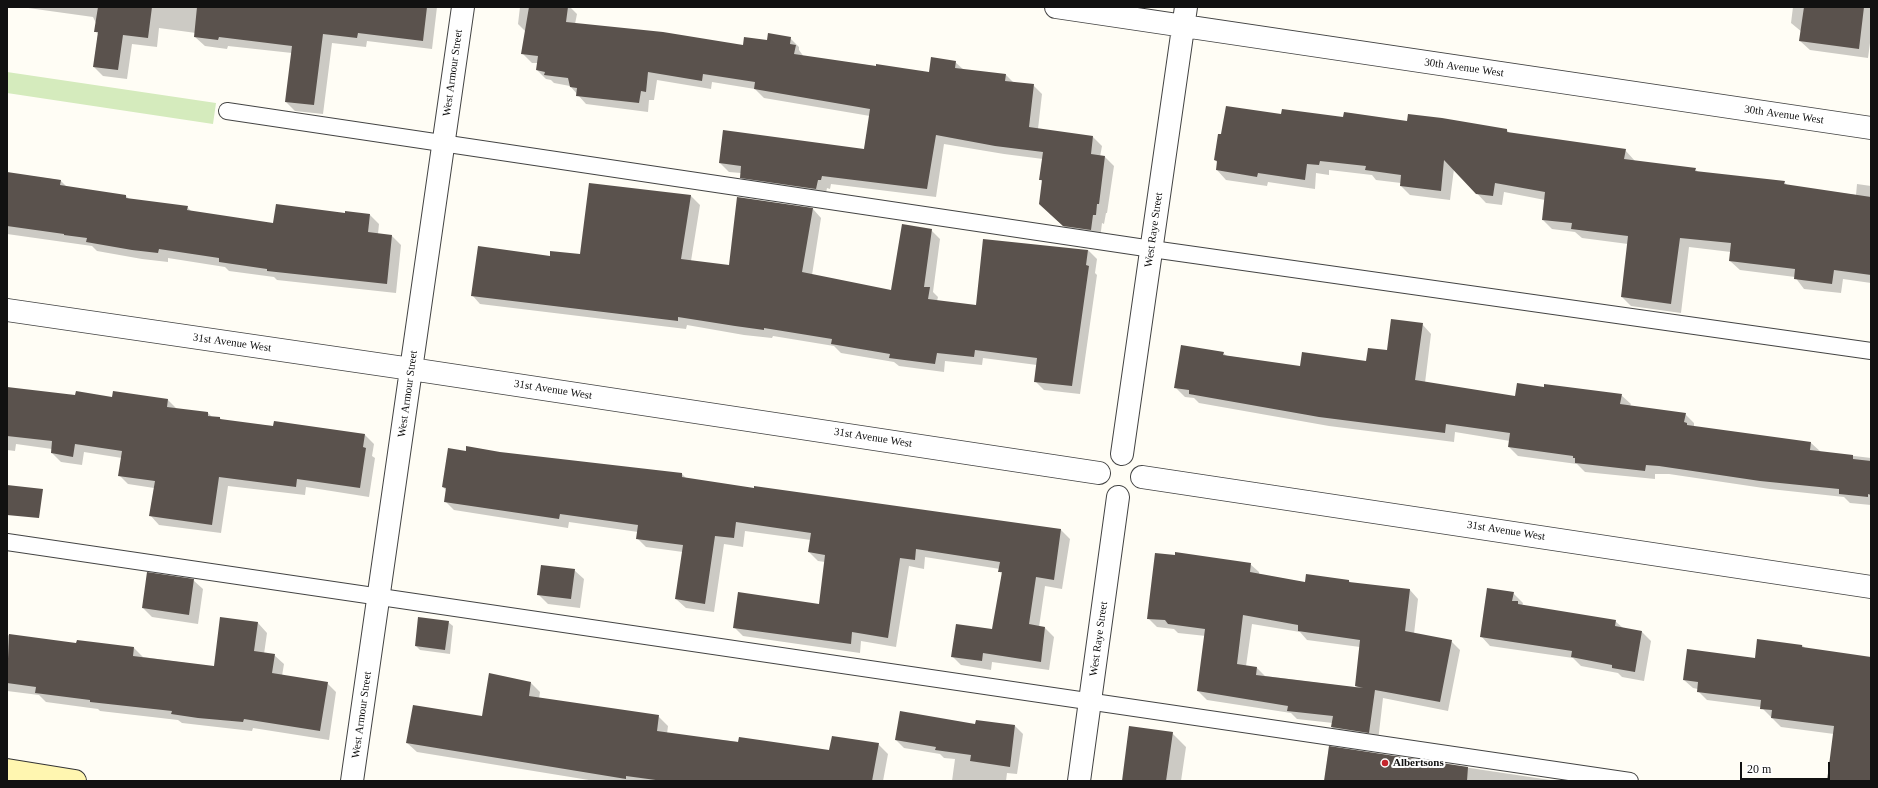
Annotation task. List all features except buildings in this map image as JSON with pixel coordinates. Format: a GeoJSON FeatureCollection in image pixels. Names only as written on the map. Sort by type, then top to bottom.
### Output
{"type":"FeatureCollection","features":[{"type":"Feature","properties":{"kind":"street","name":"West Armour Street"},"geometry":{"type":"LineString","coordinates":[[352,781],[463,7]]}},
{"type":"Feature","properties":{"kind":"street","name":"30th Avenue West"},"geometry":{"type":"LineString","coordinates":[[1056,7],[1184,17],[1871,128]]}},
{"type":"Feature","properties":{"kind":"street","name":"West Raye Street"},"geometry":{"type":"LineString","coordinates":[[1122,454],[1184,17]]}},
{"type":"Feature","properties":{"kind":"street","name":"31st Avenue West"},"geometry":{"type":"LineString","coordinates":[[7,310],[411,369],[1099,473]]}},
{"type":"Feature","properties":{"kind":"street"},"geometry":{"type":"LineString","coordinates":[[1122,454],[1131,456],[1137,461],[1142,477],[1139,487],[1128,496],[1118,496],[1108,493],[1103,489],[1099,482],[1099,473],[1104,461],[1110,456],[1122,454]]}},
{"type":"Feature","properties":{"kind":"street","name":"31st Avenue West"},"geometry":{"type":"LineString","coordinates":[[1142,477],[1871,586]]}},
{"type":"Feature","properties":{"kind":"street","name":"West Raye Street"},"geometry":{"type":"LineString","coordinates":[[1079,781],[1118,496]]}},
{"type":"Feature","properties":{"kind":"street"},"geometry":{"type":"LineString","coordinates":[[7,770],[75,781]]}},
{"type":"Feature","properties":{"kind":"lane"},"geometry":{"type":"LineString","coordinates":[[227,111],[444,142],[1152,249],[1871,351]]}},
{"type":"Feature","properties":{"kind":"lane"},"geometry":{"type":"LineString","coordinates":[[7,542],[1630,781]]}},
{"type":"Feature","properties":{"kind":"green space"},"geometry":{"type":"Polygon","coordinates":[[[7,72],[216,103],[213,124],[7,93],[7,72]]]}},
{"type":"Feature","properties":{"kind":"place","name":"Albertsons"},"geometry":{"type":"Point","coordinates":[1385,763]}}]}
